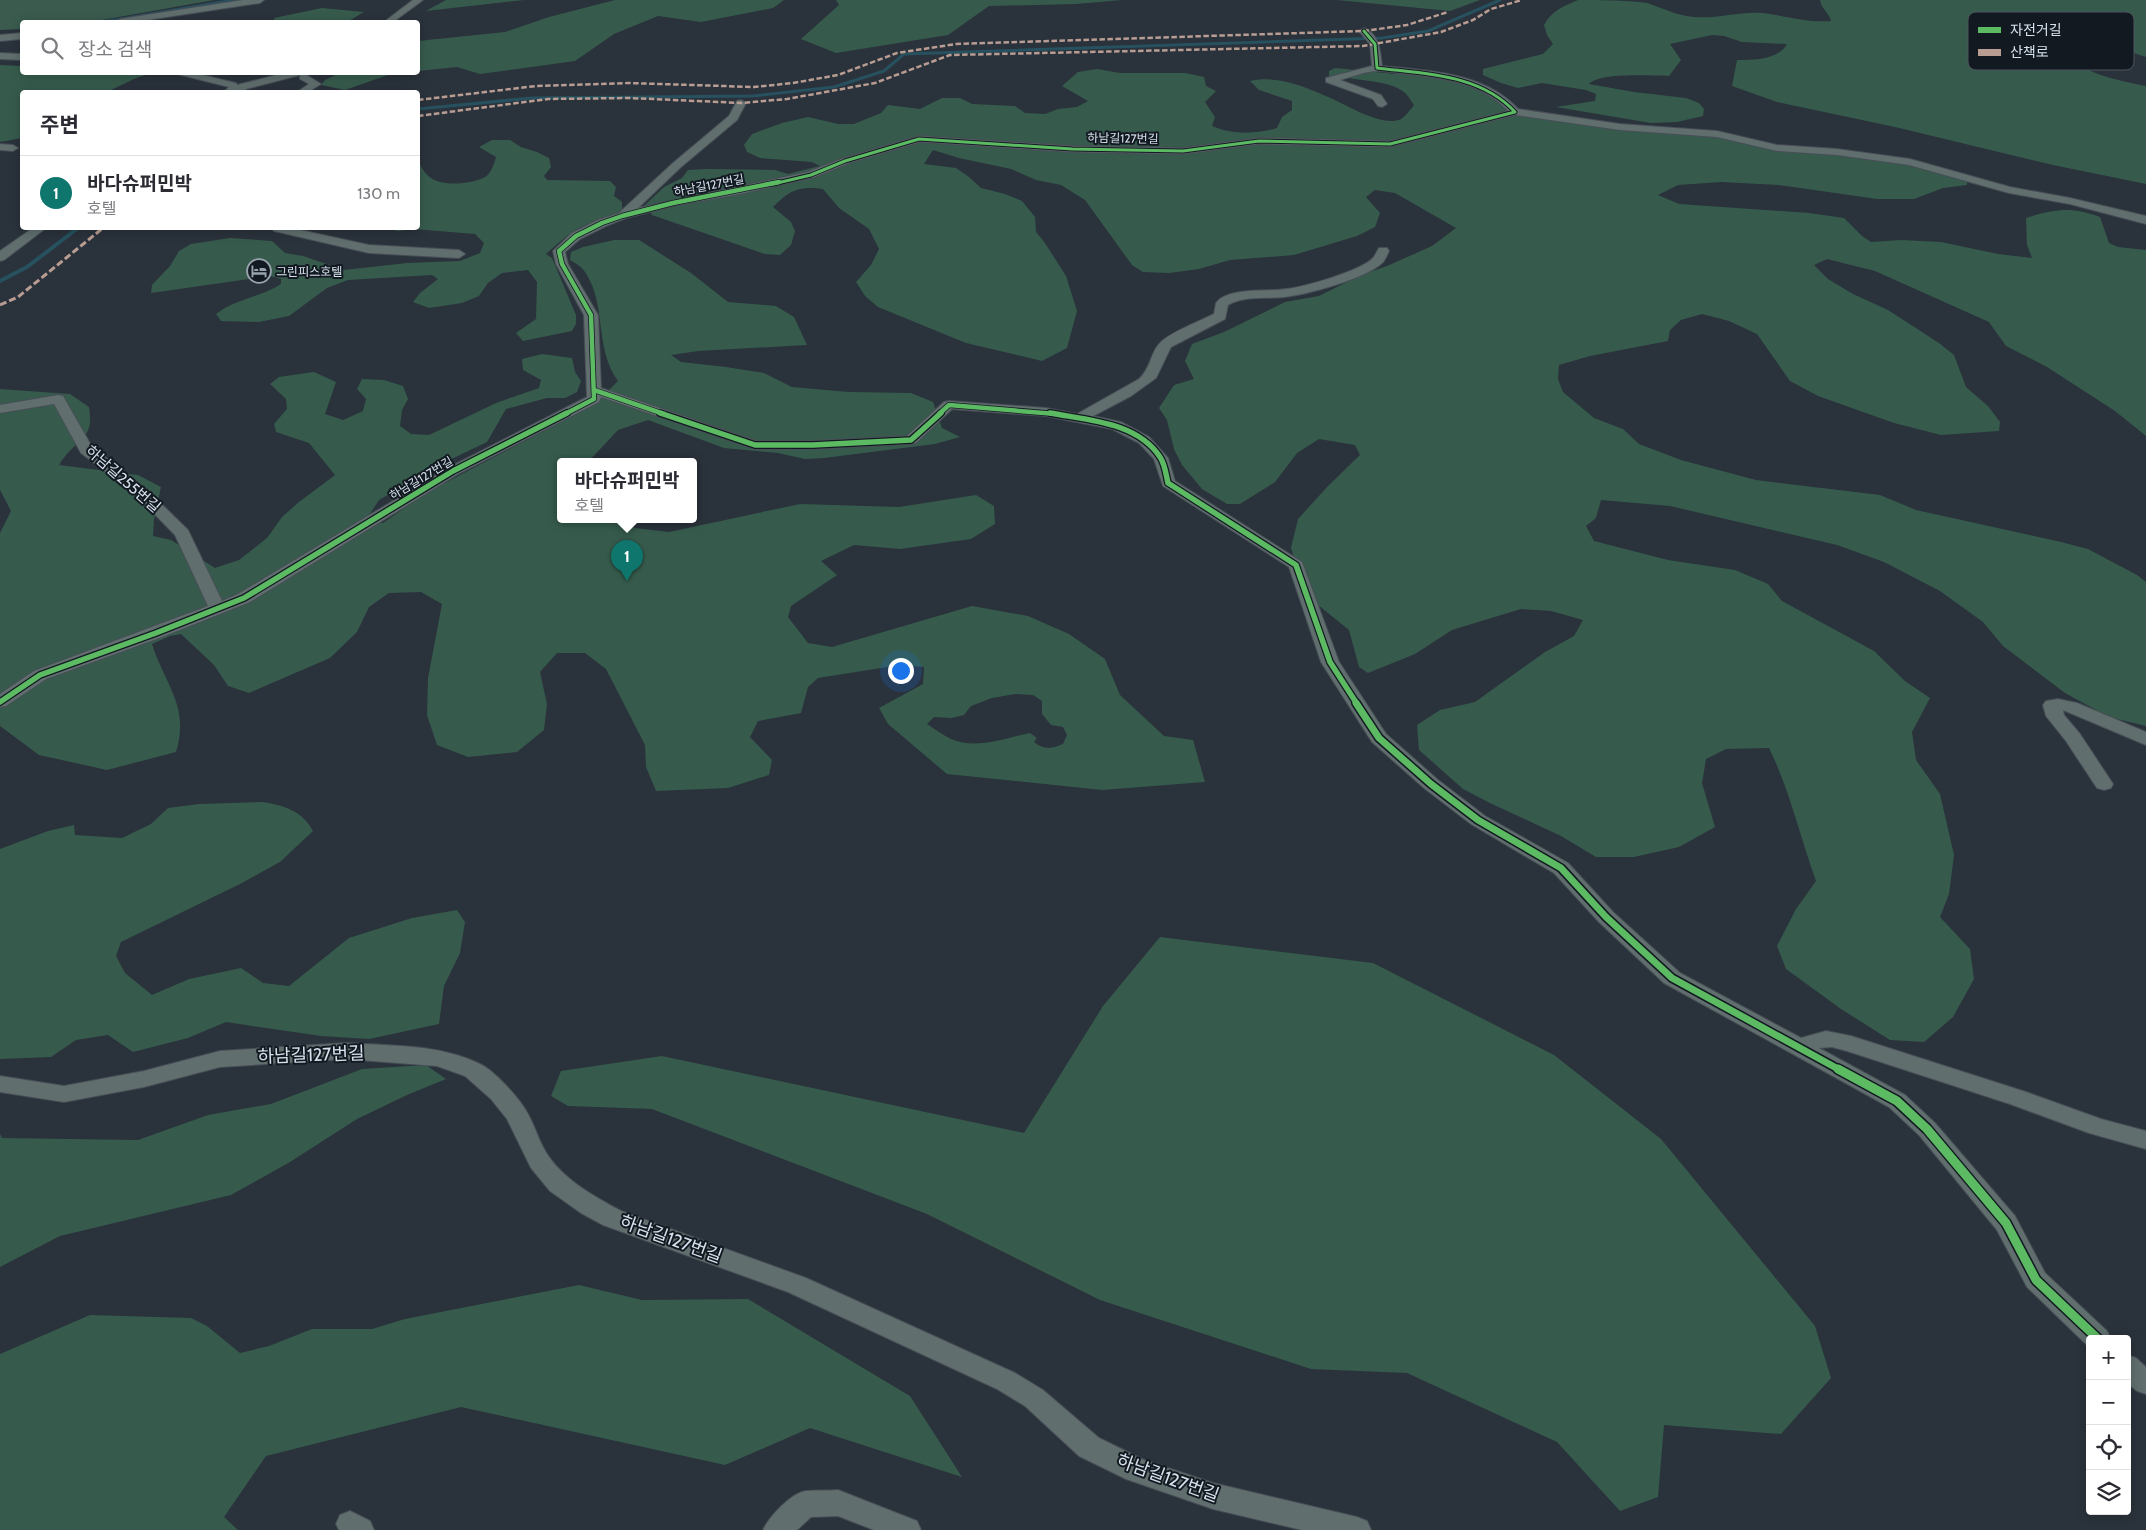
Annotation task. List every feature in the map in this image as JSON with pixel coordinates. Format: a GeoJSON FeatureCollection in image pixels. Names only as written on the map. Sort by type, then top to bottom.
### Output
{"type":"FeatureCollection","features":[{"type":"Feature","properties":{"kind":"street"},"geometry":{"type":"LineString","coordinates":[[134,20],[260,0]]}},
{"type":"Feature","properties":{"kind":"street"},"geometry":{"type":"LineString","coordinates":[[391,20],[419,0]]}},
{"type":"Feature","properties":{"kind":"street"},"geometry":{"type":"LineString","coordinates":[[405,20],[430,0]]}},
{"type":"Feature","properties":{"kind":"street"},"geometry":{"type":"LineString","coordinates":[[203,20],[208,9]]}},
{"type":"Feature","properties":{"kind":"street"},"geometry":{"type":"LineString","coordinates":[[1364,32],[1375,44],[1377,68]]}},
{"type":"Feature","properties":{"kind":"street"},"geometry":{"type":"LineString","coordinates":[[0,38],[20,36]]}},
{"type":"Feature","properties":{"kind":"street"},"geometry":{"type":"LineString","coordinates":[[0,56],[20,57]]}},
{"type":"Feature","properties":{"kind":"street"},"geometry":{"type":"LineString","coordinates":[[1382,104],[1377,97],[1330,80],[1377,68],[1441,76],[1481,87],[1508,101],[1515,112],[1620,127],[1717,134],[1777,148],[1837,152],[1910,162],[2009,190],[2070,201],[2146,220]]}},
{"type":"Feature","properties":{"kind":"street"},"geometry":{"type":"LineString","coordinates":[[187,75],[232,85],[232,90]]}},
{"type":"Feature","properties":{"kind":"street"},"geometry":{"type":"LineString","coordinates":[[236,90],[300,75]]}},
{"type":"Feature","properties":{"kind":"street"},"geometry":{"type":"LineString","coordinates":[[263,90],[301,75]]}},
{"type":"Feature","properties":{"kind":"street"},"geometry":{"type":"LineString","coordinates":[[279,89],[302,75]]}},
{"type":"Feature","properties":{"kind":"street"},"geometry":{"type":"LineString","coordinates":[[305,75],[316,84],[306,90]]}},
{"type":"Feature","properties":{"kind":"street"},"geometry":{"type":"LineString","coordinates":[[622,216],[676,165],[733,118],[741,103]]}},
{"type":"Feature","properties":{"kind":"street","name":"하남길127번길"},"geometry":{"type":"LineString","coordinates":[[0,702],[40,675],[244,598],[453,471],[594,399],[591,314],[562,264],[558,251],[576,236],[602,223],[673,203],[740,191],[811,175],[845,160],[919,139],[1072,148],[1184,151],[1259,141],[1390,144],[1515,112]]}},
{"type":"Feature","properties":{"kind":"street"},"geometry":{"type":"LineString","coordinates":[[0,147],[13,148]]}},
{"type":"Feature","properties":{"kind":"street"},"geometry":{"type":"LineString","coordinates":[[0,246],[23,230]]}},
{"type":"Feature","properties":{"kind":"street"},"geometry":{"type":"LineString","coordinates":[[0,257],[37,230]]}},
{"type":"Feature","properties":{"kind":"street"},"geometry":{"type":"LineString","coordinates":[[287,230],[369,249],[459,254]]}},
{"type":"Feature","properties":{"kind":"street"},"geometry":{"type":"LineString","coordinates":[[1078,419],[1137,385],[1152,374],[1161,350],[1166,344],[1220,316],[1222,303],[1226,300],[1242,296],[1300,291],[1368,267],[1379,259],[1383,251]]}},
{"type":"Feature","properties":{"kind":"street"},"geometry":{"type":"LineString","coordinates":[[594,390],[755,445],[812,445],[911,440],[949,405],[1046,412],[1116,425],[1144,440],[1161,458],[1168,483],[1296,564],[1330,662],[1379,738],[1423,778],[1478,820],[1561,868],[1606,916],[1672,978],[1897,1101],[1927,1128],[2006,1223],[2036,1280],[2094,1335]]}},
{"type":"Feature","properties":{"kind":"street","name":"하남길255번길"},"geometry":{"type":"LineString","coordinates":[[0,409],[58,399],[86,450],[141,492],[182,532],[218,609]]}},
{"type":"Feature","properties":{"kind":"street"},"geometry":{"type":"LineString","coordinates":[[2104,784],[2073,738],[2054,716],[2052,705],[2071,706],[2146,739]]}},
{"type":"Feature","properties":{"kind":"street"},"geometry":{"type":"LineString","coordinates":[[1803,1048],[1812,1040],[1829,1039],[1851,1044],[2018,1098],[2097,1127],[2146,1140]]}},
{"type":"Feature","properties":{"kind":"street","name":"하남길127번길"},"geometry":{"type":"LineString","coordinates":[[0,1084],[64,1094],[144,1079],[220,1058],[346,1051],[438,1058],[473,1070],[499,1092],[517,1115],[539,1162],[559,1184],[590,1206],[612,1218],[797,1285],[1006,1381],[1034,1398],[1089,1447],[1136,1470],[1213,1496],[1357,1530]]}},
{"type":"Feature","properties":{"kind":"street"},"geometry":{"type":"LineString","coordinates":[[2131,1370],[2146,1383]]}},
{"type":"Feature","properties":{"kind":"street"},"geometry":{"type":"LineString","coordinates":[[777,1530],[805,1504],[838,1504],[907,1530]]}},
{"type":"Feature","properties":{"kind":"green space"},"geometry":{"type":"Polygon","coordinates":[[[0,0],[214,0],[102,20],[20,20],[20,29],[0,30],[0,0]]]}},
{"type":"Feature","properties":{"kind":"green space"},"geometry":{"type":"Polygon","coordinates":[[[446,0],[524,0],[426,11],[446,0]]]}},
{"type":"Feature","properties":{"kind":"green space"},"geometry":{"type":"Polygon","coordinates":[[[615,0],[784,0],[773,8],[701,22],[658,16],[614,34],[575,61],[480,74],[457,67],[420,71],[420,41],[505,32],[549,17],[615,0]]]}},
{"type":"Feature","properties":{"kind":"green space"},"geometry":{"type":"Polygon","coordinates":[[[836,0],[1122,0],[1076,4],[989,6],[948,35],[836,53],[801,39],[839,5],[836,0]]]}},
{"type":"Feature","properties":{"kind":"green space"},"geometry":{"type":"Polygon","coordinates":[[[1337,0],[1480,0],[1450,11],[1337,0]]]}},
{"type":"Feature","properties":{"kind":"green space"},"geometry":{"type":"Polygon","coordinates":[[[1578,0],[1622,1],[1647,3],[1694,17],[1763,13],[1805,20],[1831,21],[1820,0],[2146,0],[2146,57],[2134,53],[2134,12],[1968,12],[1968,70],[2089,70],[2110,78],[2146,86],[2146,184],[2053,165],[1895,127],[1777,102],[1732,86],[1737,60],[1772,56],[1787,44],[1742,42],[1724,36],[1712,35],[1670,44],[1681,60],[1669,76],[1615,76],[1595,80],[1589,84],[1686,98],[1699,103],[1704,109],[1703,116],[1677,122],[1651,123],[1556,107],[1595,101],[1596,94],[1586,90],[1542,83],[1518,88],[1483,75],[1483,69],[1543,54],[1553,44],[1547,35],[1544,25],[1550,16],[1578,0]]]}},
{"type":"Feature","properties":{"kind":"green space"},"geometry":{"type":"Polygon","coordinates":[[[322,8],[364,12],[350,20],[274,20],[274,18],[322,8]]]}},
{"type":"Feature","properties":{"kind":"green space"},"geometry":{"type":"Polygon","coordinates":[[[0,65],[20,66],[20,75],[145,75],[111,90],[20,90],[20,138],[0,142],[0,65]]]}},
{"type":"Feature","properties":{"kind":"green space"},"geometry":{"type":"Polygon","coordinates":[[[1335,68],[1395,74],[1436,73],[1474,85],[1522,110],[1640,129],[1660,128],[1768,144],[1887,157],[1967,179],[1967,185],[1943,188],[1914,199],[1877,199],[1779,185],[1721,182],[1678,185],[1658,195],[1679,204],[1809,213],[1844,218],[1871,242],[1901,240],[1941,242],[1998,254],[2032,258],[2027,245],[2026,218],[2054,211],[2072,210],[2100,217],[2109,243],[2118,247],[2146,250],[2146,436],[2115,411],[2047,367],[2006,346],[1989,322],[1875,271],[1827,259],[1814,265],[1828,279],[1853,294],[1888,310],[1954,355],[1966,387],[1988,406],[2000,422],[1999,431],[1941,435],[1894,423],[1818,396],[1790,381],[1757,334],[1729,321],[1702,314],[1681,320],[1670,330],[1668,341],[1590,356],[1559,365],[1558,379],[1563,392],[1594,418],[1623,429],[1639,444],[1681,460],[1756,480],[1880,495],[1916,510],[2088,549],[2137,575],[2146,582],[2146,726],[2109,717],[2065,693],[2003,646],[1983,622],[1940,591],[1884,562],[1837,545],[1670,506],[1601,500],[1596,518],[1586,526],[1594,541],[1668,560],[1735,570],[1768,584],[1782,601],[1874,651],[1905,681],[1930,698],[1912,732],[1916,760],[1940,794],[1954,855],[1949,894],[1940,917],[1970,949],[1974,979],[1953,1017],[1924,1042],[1890,1040],[1841,1009],[1786,969],[1777,946],[1796,909],[1816,881],[1789,797],[1769,748],[1726,749],[1706,759],[1702,783],[1715,827],[1679,847],[1634,857],[1596,857],[1561,836],[1463,789],[1419,750],[1417,725],[1440,710],[1475,702],[1545,652],[1574,636],[1583,620],[1551,611],[1521,609],[1452,630],[1415,654],[1368,673],[1359,667],[1349,630],[1307,596],[1291,548],[1298,519],[1360,455],[1355,445],[1319,439],[1297,453],[1275,482],[1240,504],[1227,504],[1202,489],[1182,465],[1174,449],[1167,420],[1159,408],[1174,385],[1194,379],[1185,361],[1192,344],[1224,332],[1285,302],[1319,296],[1361,275],[1432,246],[1456,228],[1395,193],[1375,190],[1366,197],[1380,213],[1375,227],[1357,236],[1294,255],[1230,260],[1199,269],[1169,273],[1143,272],[1132,265],[1085,200],[1061,185],[1036,180],[1011,169],[959,158],[933,150],[924,164],[956,168],[981,188],[1005,194],[1022,201],[1035,217],[1036,232],[1066,276],[1077,311],[1067,348],[1042,361],[966,343],[878,307],[865,296],[856,282],[871,265],[879,249],[869,229],[839,208],[823,189],[807,188],[795,190],[773,207],[791,222],[795,231],[791,245],[780,255],[765,254],[652,215],[645,205],[664,187],[682,178],[688,170],[775,170],[788,174],[820,166],[812,162],[760,158],[747,152],[744,145],[752,134],[782,123],[808,117],[838,124],[854,124],[881,113],[888,105],[920,109],[942,98],[960,98],[972,104],[1015,106],[1025,113],[1045,114],[1058,109],[1077,107],[1088,101],[1062,86],[1078,72],[1097,69],[1120,73],[1185,73],[1204,77],[1206,86],[1216,91],[1205,102],[1215,117],[1212,126],[1236,132],[1253,132],[1277,128],[1282,117],[1292,110],[1292,101],[1259,90],[1250,81],[1270,79],[1290,83],[1319,93],[1374,118],[1384,120],[1393,121],[1401,119],[1414,105],[1404,92],[1389,85],[1329,76],[1329,71],[1335,68]]]}},
{"type":"Feature","properties":{"kind":"green space"},"geometry":{"type":"Polygon","coordinates":[[[336,75],[388,75],[345,90],[321,85],[325,80],[336,75]]]}},
{"type":"Feature","properties":{"kind":"green space"},"geometry":{"type":"Polygon","coordinates":[[[492,140],[510,140],[521,147],[549,158],[551,167],[544,176],[547,180],[610,181],[616,187],[614,196],[622,202],[622,210],[612,216],[581,227],[546,254],[552,258],[576,315],[576,324],[572,331],[523,341],[516,333],[536,319],[537,282],[528,270],[502,273],[488,283],[479,296],[462,303],[429,308],[413,302],[420,293],[438,279],[432,275],[348,280],[327,288],[289,316],[259,322],[221,321],[216,314],[281,284],[281,279],[270,276],[151,293],[152,285],[170,266],[179,251],[191,244],[230,238],[272,241],[285,253],[303,256],[344,270],[407,263],[460,261],[480,253],[484,243],[475,234],[420,229],[420,164],[431,178],[443,183],[473,181],[489,174],[496,157],[479,147],[492,140]]]}},
{"type":"Feature","properties":{"kind":"green space"},"geometry":{"type":"Polygon","coordinates":[[[614,240],[639,240],[691,273],[728,302],[776,306],[794,317],[807,345],[698,351],[671,355],[681,362],[764,373],[792,387],[849,392],[911,393],[933,402],[942,428],[960,437],[935,444],[805,459],[778,453],[724,448],[648,420],[618,430],[592,458],[557,458],[557,523],[626,523],[635,528],[669,532],[800,504],[899,507],[976,495],[994,506],[995,524],[971,539],[900,549],[854,545],[821,561],[837,575],[791,606],[788,617],[808,643],[832,647],[972,606],[1028,616],[1069,634],[1105,659],[1120,695],[1164,736],[1193,740],[1205,782],[1102,790],[947,774],[888,724],[879,708],[923,684],[924,667],[900,665],[818,678],[808,687],[801,713],[758,721],[750,737],[772,760],[769,775],[728,788],[656,791],[646,767],[645,745],[606,669],[585,653],[557,653],[540,672],[547,704],[544,730],[517,752],[468,757],[437,745],[427,715],[428,678],[442,604],[421,592],[389,593],[369,607],[357,632],[330,658],[249,693],[228,686],[214,665],[181,634],[170,636],[152,644],[178,708],[180,736],[176,752],[107,770],[39,755],[0,726],[0,533],[11,511],[0,490],[0,389],[70,394],[89,407],[89,427],[86,434],[59,465],[138,475],[161,487],[154,520],[153,536],[171,540],[215,568],[239,560],[267,538],[282,517],[335,475],[309,443],[276,432],[274,424],[287,409],[286,399],[270,384],[279,377],[314,372],[336,382],[325,414],[343,420],[363,411],[366,399],[357,389],[362,379],[384,380],[403,386],[408,399],[402,410],[400,426],[411,434],[429,435],[496,403],[539,388],[541,380],[523,370],[522,359],[542,354],[572,358],[575,372],[581,381],[577,392],[565,398],[547,398],[506,409],[487,442],[443,463],[379,500],[366,520],[383,523],[426,493],[595,404],[618,381],[606,355],[599,312],[592,285],[584,270],[570,260],[571,252],[583,247],[614,240]],[[1015,694],[992,698],[971,706],[964,715],[952,718],[934,717],[927,724],[951,739],[961,742],[990,742],[1030,733],[1037,738],[1034,742],[1041,746],[1052,748],[1063,744],[1067,735],[1063,727],[1051,725],[1042,714],[1042,701],[1033,695],[1015,694]]]}},
{"type":"Feature","properties":{"kind":"green space"},"geometry":{"type":"Polygon","coordinates":[[[262,802],[292,810],[304,818],[313,831],[280,862],[240,884],[121,942],[116,956],[125,973],[152,995],[189,979],[241,968],[263,983],[289,986],[349,938],[412,918],[457,910],[465,922],[460,953],[444,986],[439,1024],[369,1039],[321,1036],[226,1022],[188,1038],[133,1052],[108,1035],[76,1040],[51,1057],[0,1059],[0,849],[48,831],[74,825],[75,835],[122,838],[151,824],[168,808],[199,804],[262,802]]]}},
{"type":"Feature","properties":{"kind":"green space"},"geometry":{"type":"Polygon","coordinates":[[[1160,937],[1373,963],[1554,1055],[1661,1139],[1815,1326],[1831,1378],[1781,1434],[1664,1425],[1658,1497],[1620,1511],[1557,1442],[1407,1373],[1311,1369],[1100,1300],[927,1214],[652,1109],[568,1106],[551,1096],[561,1071],[662,1056],[1024,1133],[1103,1006],[1160,937]]]}},
{"type":"Feature","properties":{"kind":"green space"},"geometry":{"type":"Polygon","coordinates":[[[426,1065],[446,1079],[357,1119],[290,1162],[231,1195],[60,1236],[0,1267],[0,1134],[2,1138],[138,1140],[208,1115],[271,1104],[362,1069],[426,1065]]]}},
{"type":"Feature","properties":{"kind":"green space"},"geometry":{"type":"Polygon","coordinates":[[[579,1285],[642,1300],[748,1299],[910,1396],[962,1477],[810,1428],[725,1465],[461,1407],[266,1456],[224,1517],[238,1530],[0,1530],[0,1354],[90,1315],[191,1318],[207,1326],[240,1353],[269,1346],[312,1329],[372,1329],[405,1319],[579,1285]]]}},
{"type":"Feature","properties":{"kind":"waterway"},"geometry":{"type":"LineString","coordinates":[[115,20],[234,0]]}},
{"type":"Feature","properties":{"kind":"waterway"},"geometry":{"type":"LineString","coordinates":[[420,109],[532,98],[753,96],[834,87],[884,71],[904,54],[1382,38],[1428,31],[1500,0]]}},
{"type":"Feature","properties":{"kind":"waterway"},"geometry":{"type":"LineString","coordinates":[[0,281],[27,267],[75,230]]}},
{"type":"Feature","properties":{"kind":"marked path"},"geometry":{"type":"LineString","coordinates":[[420,116],[548,99],[630,98],[741,103],[787,99],[875,83],[950,55],[1363,46],[1441,32],[1473,20],[1491,9],[1522,0]]}},
{"type":"Feature","properties":{"kind":"marked path"},"geometry":{"type":"LineString","coordinates":[[420,100],[536,86],[629,83],[754,87],[793,83],[838,75],[897,53],[956,44],[1364,31],[1407,25],[1448,12]]}},
{"type":"Feature","properties":{"kind":"marked path"},"geometry":{"type":"LineString","coordinates":[[0,305],[18,297],[101,230]]}},
{"type":"Feature","properties":{"kind":"cycle path"},"geometry":{"type":"LineString","coordinates":[[0,702],[40,675],[156,633],[244,598],[453,471],[594,399],[591,315],[562,264],[559,251],[576,236],[602,223],[673,203],[740,191],[811,175],[845,161],[919,139],[1072,149],[1183,151],[1259,141],[1390,144],[1515,112],[1504,99],[1489,90],[1471,83],[1452,78],[1377,68],[1375,44],[1364,31]]}},
{"type":"Feature","properties":{"kind":"cycle path"},"geometry":{"type":"LineString","coordinates":[[594,390],[755,445],[813,445],[911,440],[949,405],[1046,412],[1116,425],[1144,440],[1161,458],[1168,483],[1296,565],[1330,662],[1379,738],[1431,784],[1478,820],[1561,868],[1606,917],[1672,978],[1897,1101],[1927,1129],[2006,1223],[2036,1280],[2094,1335]]}},
{"type":"Feature","properties":{"kind":"place","name":"그린피스호텔"},"geometry":{"type":"Point","coordinates":[259,271]}},
{"type":"Feature","properties":{"kind":"place","name":"바다슈퍼민박"},"geometry":{"type":"Point","coordinates":[627,581]}}]}
